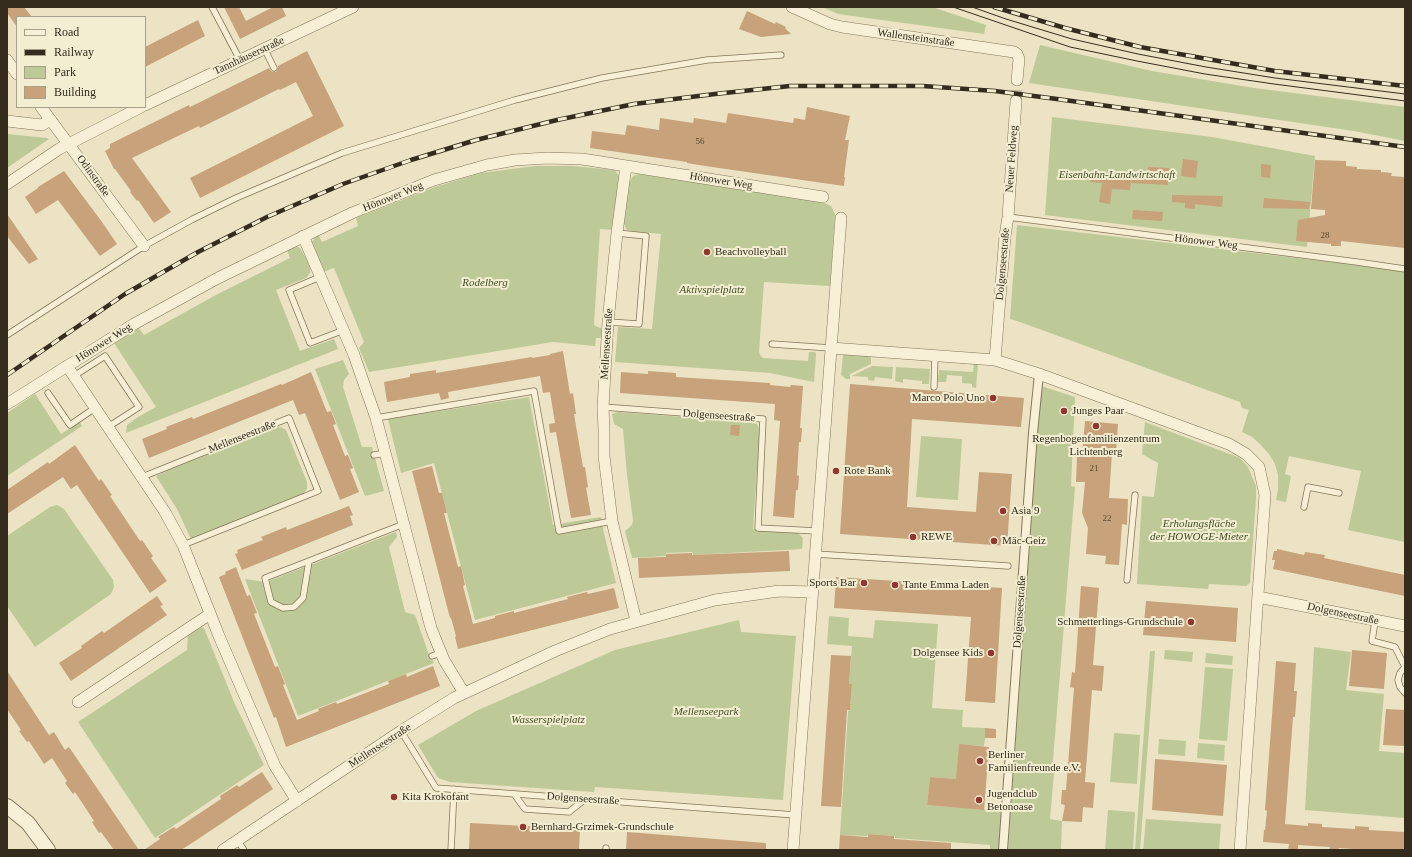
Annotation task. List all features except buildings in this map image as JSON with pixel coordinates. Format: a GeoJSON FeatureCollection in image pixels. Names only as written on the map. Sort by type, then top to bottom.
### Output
{"type":"FeatureCollection","features":[{"type":"Feature","properties":{"kind":"street","name":"Tannhäuserstraße"},"geometry":{"type":"LineString","coordinates":[[146,105],[353,7]]}},
{"type":"Feature","properties":{"kind":"street","name":"Wallensteinstraße"},"geometry":{"type":"LineString","coordinates":[[792,7],[830,24],[842,27],[1014,52],[1017,54],[1019,59],[1017,80]]}},
{"type":"Feature","properties":{"kind":"street"},"geometry":{"type":"LineString","coordinates":[[7,60],[16,73]]}},
{"type":"Feature","properties":{"kind":"street","name":"Neuer Feldweg"},"geometry":{"type":"LineString","coordinates":[[1008,217],[1016,101]]}},
{"type":"Feature","properties":{"kind":"street","name":"Odinstraße"},"geometry":{"type":"LineString","coordinates":[[42,108],[144,246]]}},
{"type":"Feature","properties":{"kind":"street"},"geometry":{"type":"LineString","coordinates":[[7,184],[68,144],[139,108]]}},
{"type":"Feature","properties":{"kind":"street"},"geometry":{"type":"LineString","coordinates":[[7,121],[42,125],[50,120]]}},
{"type":"Feature","properties":{"kind":"street","name":"Hönower Weg"},"geometry":{"type":"LineString","coordinates":[[7,404],[134,324],[218,278],[352,213],[434,180],[487,164],[515,160],[582,158],[823,197]]}},
{"type":"Feature","properties":{"kind":"street","name":"Mellenseestraße"},"geometry":{"type":"LineString","coordinates":[[626,166],[617,233],[608,322],[603,407],[604,456],[612,521],[636,621]]}},
{"type":"Feature","properties":{"kind":"street","name":"Dolgenseestraße"},"geometry":{"type":"LineString","coordinates":[[995,360],[1005,236],[1008,217]]}},
{"type":"Feature","properties":{"kind":"street"},"geometry":{"type":"LineString","coordinates":[[793,850],[841,218]]}},
{"type":"Feature","properties":{"kind":"street"},"geometry":{"type":"LineString","coordinates":[[303,236],[344,330],[376,418],[380,454],[404,524],[437,654],[444,660],[464,693]]}},
{"type":"Feature","properties":{"kind":"street"},"geometry":{"type":"LineString","coordinates":[[831,348],[995,360],[1039,374],[1230,444],[1246,454],[1260,467],[1265,495],[1240,850]]}},
{"type":"Feature","properties":{"kind":"street"},"geometry":{"type":"LineString","coordinates":[[66,366],[165,512],[183,545],[210,614],[275,766],[297,801]]}},
{"type":"Feature","properties":{"kind":"street","name":"Dolgenseestraße"},"geometry":{"type":"LineString","coordinates":[[1003,850],[1039,374]]}},
{"type":"Feature","properties":{"kind":"street","name":"Mellenseestraße"},"geometry":{"type":"LineString","coordinates":[[223,850],[401,731],[454,698],[555,651],[610,629],[715,600],[779,591],[813,592]]}},
{"type":"Feature","properties":{"kind":"street","name":"Dolgenseestraße"},"geometry":{"type":"LineString","coordinates":[[1258,597],[1405,626]]}},
{"type":"Feature","properties":{"kind":"street"},"geometry":{"type":"LineString","coordinates":[[78,702],[210,614]]}},
{"type":"Feature","properties":{"kind":"street"},"geometry":{"type":"LineString","coordinates":[[7,806],[28,823],[48,850]]}},
{"type":"Feature","properties":{"kind":"lane"},"geometry":{"type":"LineString","coordinates":[[212,7],[240,60]]}},
{"type":"Feature","properties":{"kind":"lane"},"geometry":{"type":"LineString","coordinates":[[264,48],[274,68]]}},
{"type":"Feature","properties":{"kind":"lane"},"geometry":{"type":"LineString","coordinates":[[7,335],[144,246],[193,219],[236,198],[342,153],[445,120],[515,100],[602,78],[707,60],[781,54]]}},
{"type":"Feature","properties":{"kind":"lane","name":"Hönower Weg"},"geometry":{"type":"LineString","coordinates":[[1008,217],[1405,269]]}},
{"type":"Feature","properties":{"kind":"lane"},"geometry":{"type":"LineString","coordinates":[[608,322],[639,324],[646,236],[617,233]]}},
{"type":"Feature","properties":{"kind":"lane"},"geometry":{"type":"LineString","coordinates":[[320,277],[289,290],[310,343],[344,330]]}},
{"type":"Feature","properties":{"kind":"lane"},"geometry":{"type":"LineString","coordinates":[[772,344],[831,348]]}},
{"type":"Feature","properties":{"kind":"lane"},"geometry":{"type":"LineString","coordinates":[[74,376],[105,356],[139,407],[110,429]]}},
{"type":"Feature","properties":{"kind":"lane"},"geometry":{"type":"LineString","coordinates":[[934,387],[935,356]]}},
{"type":"Feature","properties":{"kind":"lane"},"geometry":{"type":"LineString","coordinates":[[376,418],[534,392],[559,531],[612,521]]}},
{"type":"Feature","properties":{"kind":"lane"},"geometry":{"type":"LineString","coordinates":[[48,393],[70,425],[95,408]]}},
{"type":"Feature","properties":{"kind":"lane","name":"Dolgenseestraße"},"geometry":{"type":"LineString","coordinates":[[603,407],[763,419],[758,528],[817,531]]}},
{"type":"Feature","properties":{"kind":"lane","name":"Mellenseestraße"},"geometry":{"type":"LineString","coordinates":[[142,477],[289,418],[318,491],[183,545]]}},
{"type":"Feature","properties":{"kind":"lane"},"geometry":{"type":"LineString","coordinates":[[1304,507],[1308,487],[1339,493]]}},
{"type":"Feature","properties":{"kind":"lane"},"geometry":{"type":"LineString","coordinates":[[1127,580],[1135,495]]}},
{"type":"Feature","properties":{"kind":"lane"},"geometry":{"type":"LineString","coordinates":[[309,561],[302,598],[294,607],[283,608],[271,602],[265,578],[404,524]]}},
{"type":"Feature","properties":{"kind":"lane","name":"Dolgenseestraße"},"geometry":{"type":"LineString","coordinates":[[815,554],[1008,566]]}},
{"type":"Feature","properties":{"kind":"lane"},"geometry":{"type":"LineString","coordinates":[[1375,621],[1372,640],[1396,647],[1405,667],[1400,673],[1398,680],[1400,687],[1405,693]]}},
{"type":"Feature","properties":{"kind":"lane","name":"Dolgenseestraße"},"geometry":{"type":"LineString","coordinates":[[401,731],[436,788],[795,815]]}},
{"type":"Feature","properties":{"kind":"lane"},"geometry":{"type":"LineString","coordinates":[[451,850],[454,789]]}},
{"type":"Feature","properties":{"kind":"lane"},"geometry":{"type":"LineString","coordinates":[[514,794],[525,809],[569,812],[585,799]]}},
{"type":"Feature","properties":{"kind":"lane"},"geometry":{"type":"LineString","coordinates":[[237,840],[244,850]]}},
{"type":"Feature","properties":{"kind":"green space"},"geometry":{"type":"Polygon","coordinates":[[[822,7],[932,7],[986,25],[984,34],[838,14],[822,7]]]}},
{"type":"Feature","properties":{"kind":"green space"},"geometry":{"type":"Polygon","coordinates":[[[1040,45],[1152,71],[1254,88],[1405,107],[1405,141],[1354,131],[1029,83],[1040,45]]]}},
{"type":"Feature","properties":{"kind":"green space","name":"Eisenbahn-Landwirtschaft"},"geometry":{"type":"Polygon","coordinates":[[[1052,117],[1212,137],[1315,156],[1307,247],[1045,215],[1052,117]]]}},
{"type":"Feature","properties":{"kind":"green space"},"geometry":{"type":"Polygon","coordinates":[[[7,134],[47,138],[49,139],[7,168],[7,134]]]}},
{"type":"Feature","properties":{"kind":"green space","name":"Rodelberg"},"geometry":{"type":"Polygon","coordinates":[[[535,166],[573,166],[614,170],[620,178],[614,230],[600,229],[594,325],[602,329],[601,338],[596,338],[595,346],[553,342],[369,372],[359,348],[364,342],[334,268],[323,272],[311,243],[318,234],[322,242],[358,226],[356,218],[435,187],[481,173],[535,166]]]}},
{"type":"Feature","properties":{"kind":"green space","name":"Aktivspielplatz"},"geometry":{"type":"Polygon","coordinates":[[[639,174],[818,200],[831,206],[835,214],[830,286],[764,282],[759,351],[760,355],[763,358],[808,361],[809,352],[815,352],[814,382],[770,373],[615,362],[618,327],[652,329],[661,234],[627,230],[623,222],[629,183],[633,176],[639,174]]]}},
{"type":"Feature","properties":{"kind":"green space"},"geometry":{"type":"Polygon","coordinates":[[[1017,225],[1405,272],[1405,542],[1348,530],[1361,471],[1289,456],[1285,474],[1291,476],[1286,502],[1276,500],[1278,475],[1275,464],[1260,444],[1252,437],[1242,432],[1249,410],[1242,408],[1240,402],[1010,319],[1017,225]]]}},
{"type":"Feature","properties":{"kind":"green space"},"geometry":{"type":"Polygon","coordinates":[[[295,246],[300,248],[311,266],[310,273],[306,278],[276,290],[300,351],[334,339],[338,349],[126,433],[127,425],[156,407],[114,343],[139,328],[144,335],[214,296],[290,258],[287,250],[295,246]]]}},
{"type":"Feature","properties":{"kind":"green space"},"geometry":{"type":"Polygon","coordinates":[[[843,355],[871,356],[871,364],[850,374],[850,379],[846,379],[841,375],[843,355]]]}},
{"type":"Feature","properties":{"kind":"green space"},"geometry":{"type":"Polygon","coordinates":[[[343,360],[349,374],[344,380],[343,387],[362,447],[372,447],[384,491],[365,496],[315,369],[343,360]]]}},
{"type":"Feature","properties":{"kind":"green space"},"geometry":{"type":"Polygon","coordinates":[[[974,363],[978,363],[976,388],[972,387],[972,384],[962,383],[962,376],[947,375],[946,382],[938,382],[939,370],[973,372],[974,363]]]}},
{"type":"Feature","properties":{"kind":"green space"},"geometry":{"type":"Polygon","coordinates":[[[872,366],[893,367],[892,379],[875,377],[874,381],[868,380],[868,377],[852,376],[872,366]]]}},
{"type":"Feature","properties":{"kind":"green space"},"geometry":{"type":"Polygon","coordinates":[[[896,367],[930,369],[929,384],[922,384],[922,381],[903,379],[903,383],[895,381],[896,367]]]}},
{"type":"Feature","properties":{"kind":"green space"},"geometry":{"type":"Polygon","coordinates":[[[1041,386],[1075,397],[1071,486],[1075,487],[1052,773],[1054,773],[1050,819],[1062,821],[1061,850],[1008,850],[1041,386]]]}},
{"type":"Feature","properties":{"kind":"green space"},"geometry":{"type":"Polygon","coordinates":[[[35,394],[61,434],[80,422],[82,426],[7,476],[7,413],[35,394]]]}},
{"type":"Feature","properties":{"kind":"green space"},"geometry":{"type":"Polygon","coordinates":[[[529,397],[553,525],[601,517],[616,583],[475,620],[434,463],[401,473],[388,419],[529,397]]]}},
{"type":"Feature","properties":{"kind":"green space"},"geometry":{"type":"Polygon","coordinates":[[[618,412],[751,422],[757,424],[760,430],[753,529],[798,533],[803,538],[802,549],[693,555],[692,552],[666,553],[666,556],[632,558],[625,531],[632,525],[633,520],[623,429],[614,424],[612,414],[618,412]]]}},
{"type":"Feature","properties":{"kind":"green space","name":"Erholungsfläche der HOWOGE-Mieter"},"geometry":{"type":"Polygon","coordinates":[[[1145,422],[1240,458],[1248,467],[1256,486],[1256,498],[1250,583],[1246,586],[1209,584],[1208,589],[1137,584],[1142,496],[1154,497],[1158,463],[1142,454],[1145,422]]]}},
{"type":"Feature","properties":{"kind":"green space"},"geometry":{"type":"Polygon","coordinates":[[[275,427],[281,427],[286,430],[307,482],[307,489],[303,494],[191,539],[177,509],[156,476],[275,427]]]}},
{"type":"Feature","properties":{"kind":"green space"},"geometry":{"type":"Polygon","coordinates":[[[921,436],[962,439],[958,500],[916,497],[921,436]]]}},
{"type":"Feature","properties":{"kind":"green space"},"geometry":{"type":"Polygon","coordinates":[[[57,505],[64,509],[113,580],[114,587],[111,594],[35,647],[7,606],[7,536],[50,507],[57,505]]]}},
{"type":"Feature","properties":{"kind":"green space"},"geometry":{"type":"Polygon","coordinates":[[[396,532],[397,537],[389,547],[405,612],[415,615],[428,652],[434,663],[298,716],[245,579],[266,582],[396,532]]]}},
{"type":"Feature","properties":{"kind":"green space"},"geometry":{"type":"Polygon","coordinates":[[[829,616],[849,618],[848,636],[873,638],[875,620],[938,624],[932,708],[963,710],[962,727],[985,728],[985,738],[984,746],[959,745],[957,771],[966,780],[930,777],[927,805],[1002,811],[998,850],[990,849],[990,845],[895,838],[895,836],[868,834],[867,836],[840,835],[848,711],[850,710],[852,684],[849,684],[852,646],[827,644],[829,616]]]}},
{"type":"Feature","properties":{"kind":"green space","name":"Mellenseepark"},"geometry":{"type":"Polygon","coordinates":[[[739,620],[741,632],[796,636],[783,800],[595,787],[594,792],[450,782],[438,778],[418,745],[476,711],[615,650],[739,620]]]}},
{"type":"Feature","properties":{"kind":"green space"},"geometry":{"type":"Polygon","coordinates":[[[199,627],[204,628],[234,702],[264,765],[155,838],[78,722],[187,650],[188,633],[199,627]]]}},
{"type":"Feature","properties":{"kind":"green space"},"geometry":{"type":"Polygon","coordinates":[[[1314,647],[1351,652],[1346,690],[1384,694],[1379,751],[1405,753],[1405,818],[1305,810],[1314,647]]]}},
{"type":"Feature","properties":{"kind":"green space"},"geometry":{"type":"Polygon","coordinates":[[[1165,650],[1193,652],[1192,662],[1164,659],[1165,650]]]}},
{"type":"Feature","properties":{"kind":"green space"},"geometry":{"type":"Polygon","coordinates":[[[1150,651],[1155,651],[1140,850],[1135,850],[1150,651]]]}},
{"type":"Feature","properties":{"kind":"green space"},"geometry":{"type":"Polygon","coordinates":[[[1206,653],[1233,656],[1232,665],[1205,663],[1206,653]]]}},
{"type":"Feature","properties":{"kind":"green space"},"geometry":{"type":"Polygon","coordinates":[[[1205,667],[1233,669],[1227,741],[1199,739],[1205,667]]]}},
{"type":"Feature","properties":{"kind":"green space"},"geometry":{"type":"Polygon","coordinates":[[[1114,733],[1140,735],[1137,784],[1110,782],[1114,733]]]}},
{"type":"Feature","properties":{"kind":"green space"},"geometry":{"type":"Polygon","coordinates":[[[1159,739],[1186,741],[1185,756],[1158,754],[1159,739]]]}},
{"type":"Feature","properties":{"kind":"green space"},"geometry":{"type":"Polygon","coordinates":[[[1198,743],[1225,745],[1224,761],[1197,758],[1198,743]]]}},
{"type":"Feature","properties":{"kind":"green space"},"geometry":{"type":"Polygon","coordinates":[[[1108,810],[1135,812],[1133,850],[1105,850],[1108,810]]]}},
{"type":"Feature","properties":{"kind":"green space"},"geometry":{"type":"Polygon","coordinates":[[[1146,819],[1221,824],[1219,850],[1143,850],[1146,819]]]}},
{"type":"Feature","properties":{"kind":"tunnel"},"geometry":{"type":"LineString","coordinates":[[1016,101],[1017,80]]}},
{"type":"Feature","properties":{"kind":"tram line"},"geometry":{"type":"LineString","coordinates":[[953,7],[1070,47],[1137,61],[1205,74],[1405,101]]}},
{"type":"Feature","properties":{"kind":"tram line"},"geometry":{"type":"LineString","coordinates":[[972,7],[1072,39],[1138,54],[1275,78],[1405,94]]}},
{"type":"Feature","properties":{"kind":"railway"},"geometry":{"type":"LineString","coordinates":[[994,7],[1065,28],[1140,47],[1275,71],[1405,86]]}},
{"type":"Feature","properties":{"kind":"railway"},"geometry":{"type":"LineString","coordinates":[[7,375],[125,294],[198,252],[267,217],[343,184],[411,160],[476,140],[557,120],[634,104],[790,86],[923,86],[995,91],[1405,147]]}},
{"type":"Feature","properties":{"kind":"place","name":"Beachvolleyball"},"geometry":{"type":"Point","coordinates":[707,252]}},
{"type":"Feature","properties":{"kind":"place","name":"Marco Polo Uno"},"geometry":{"type":"Point","coordinates":[993,398]}},
{"type":"Feature","properties":{"kind":"place","name":"Junges Paar"},"geometry":{"type":"Point","coordinates":[1064,411]}},
{"type":"Feature","properties":{"kind":"place","name":"Regenbogenfamilienzentrum Lichtenberg"},"geometry":{"type":"Point","coordinates":[1096,426]}},
{"type":"Feature","properties":{"kind":"place","name":"Rote Bank"},"geometry":{"type":"Point","coordinates":[836,471]}},
{"type":"Feature","properties":{"kind":"place","name":"Asia 9"},"geometry":{"type":"Point","coordinates":[1003,511]}},
{"type":"Feature","properties":{"kind":"place","name":"REWE"},"geometry":{"type":"Point","coordinates":[913,537]}},
{"type":"Feature","properties":{"kind":"place","name":"Mäc-Geiz"},"geometry":{"type":"Point","coordinates":[994,541]}},
{"type":"Feature","properties":{"kind":"place","name":"Sports Bar"},"geometry":{"type":"Point","coordinates":[864,583]}},
{"type":"Feature","properties":{"kind":"place","name":"Tante Emma Laden"},"geometry":{"type":"Point","coordinates":[895,585]}},
{"type":"Feature","properties":{"kind":"place","name":"Schmetterlings-Grundschule"},"geometry":{"type":"Point","coordinates":[1191,622]}},
{"type":"Feature","properties":{"kind":"place","name":"Dolgensee Kids"},"geometry":{"type":"Point","coordinates":[991,653]}},
{"type":"Feature","properties":{"kind":"place","name":"Berliner Familienfreunde e.V."},"geometry":{"type":"Point","coordinates":[980,761]}},
{"type":"Feature","properties":{"kind":"place","name":"Kita Krokofant"},"geometry":{"type":"Point","coordinates":[394,797]}},
{"type":"Feature","properties":{"kind":"place","name":"Jugendclub Betonoase"},"geometry":{"type":"Point","coordinates":[979,800]}},
{"type":"Feature","properties":{"kind":"place","name":"Bernhard-Grzimek-Grundschule"},"geometry":{"type":"Point","coordinates":[523,827]}},
{"type":"Feature","properties":{"kind":"park label","name":"Wasserspielplatz"},"geometry":{"type":"Point","coordinates":[548,720]}}]}
